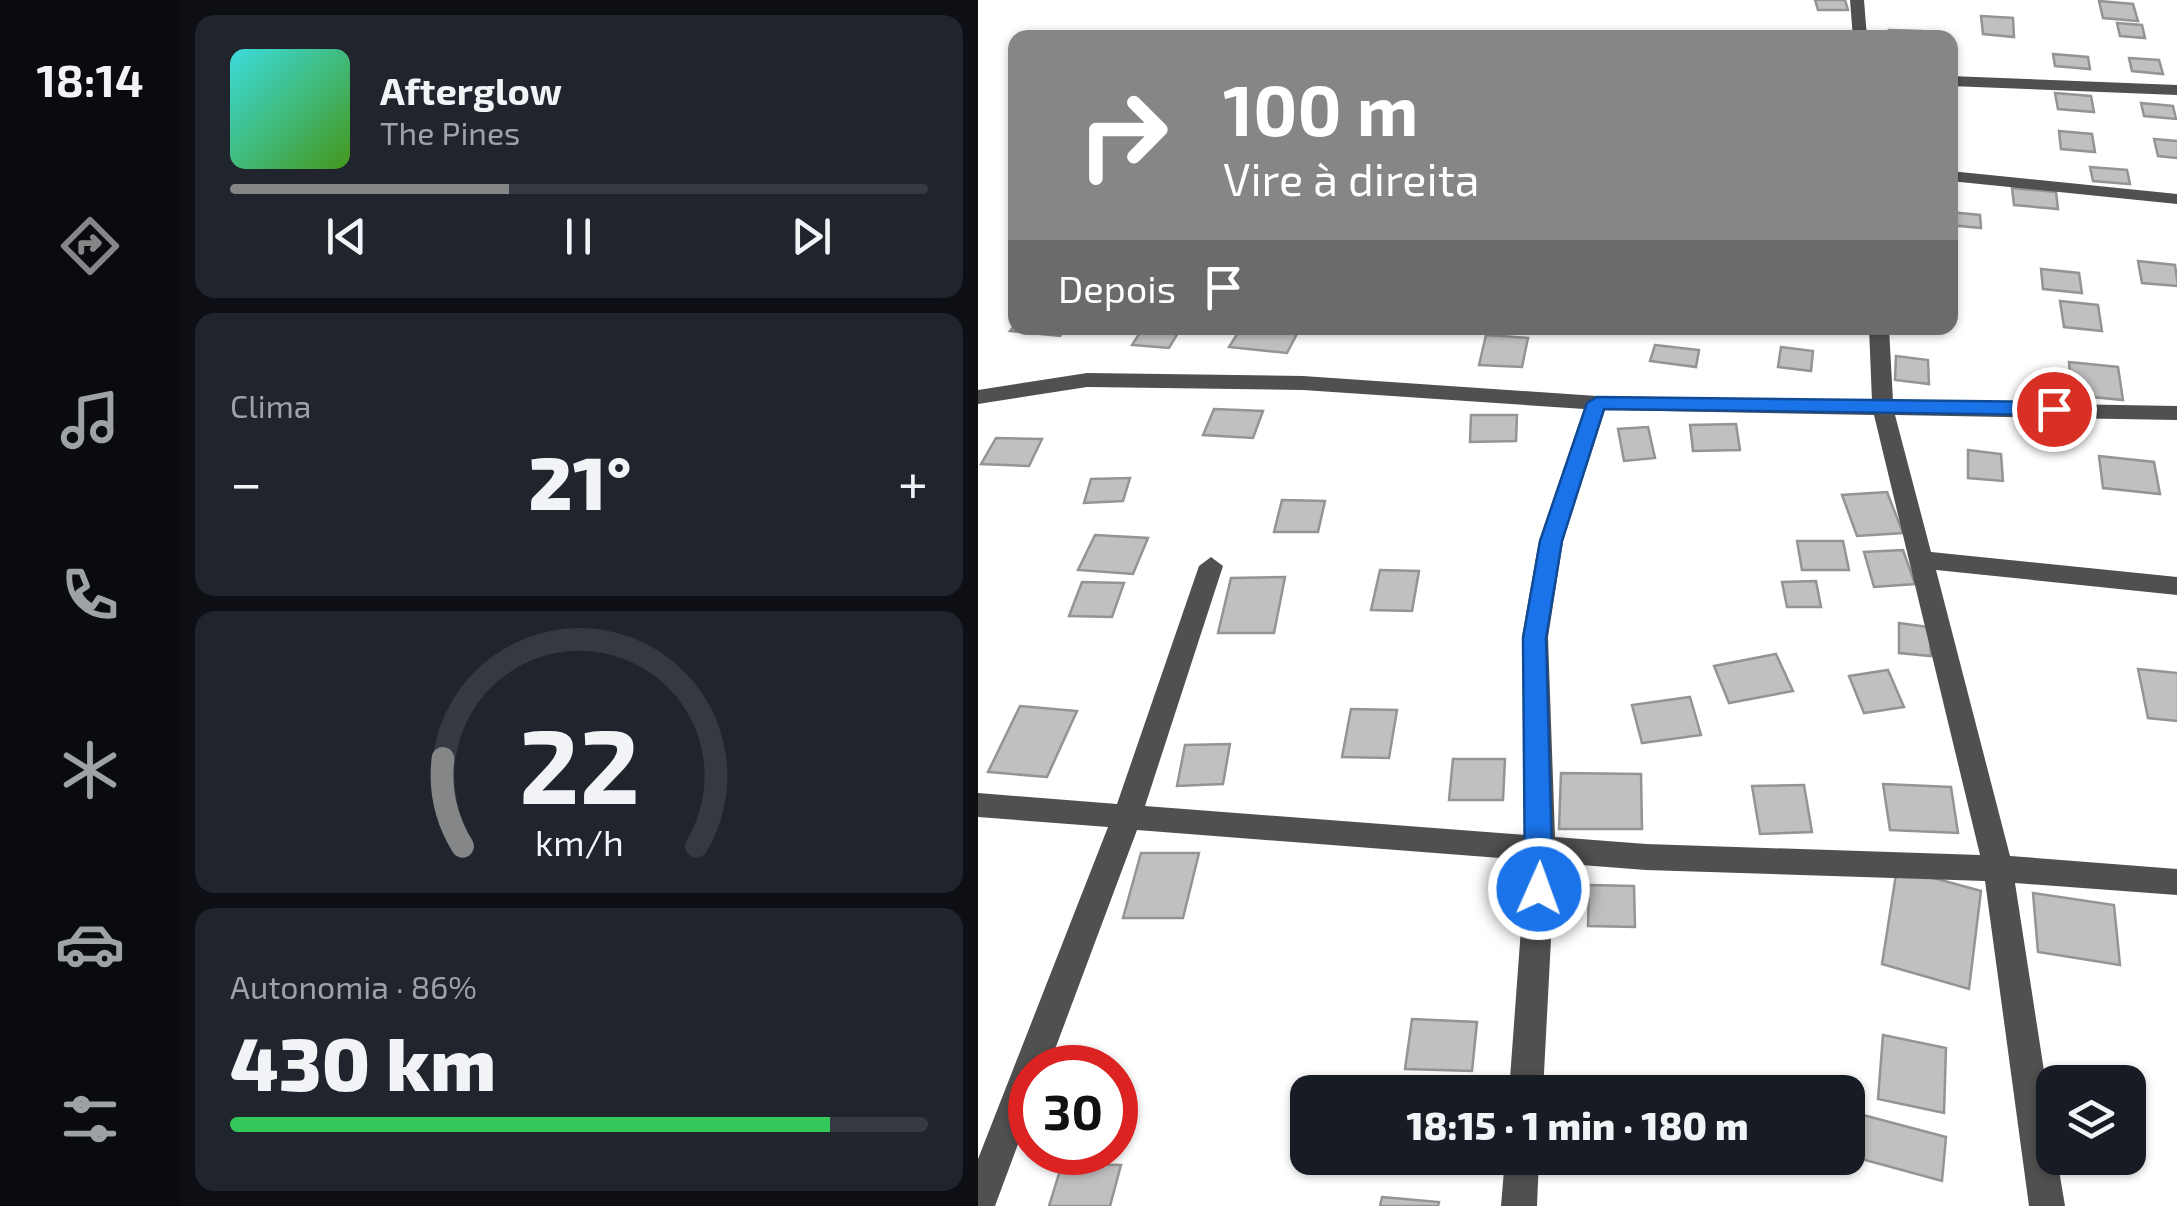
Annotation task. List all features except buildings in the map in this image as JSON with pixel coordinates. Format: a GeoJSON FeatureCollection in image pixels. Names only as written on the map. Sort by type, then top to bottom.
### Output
{"type":"FeatureCollection","features":[{"type":"Feature","properties":{"kind":"street"},"geometry":{"type":"LineString","coordinates":[[1857,0],[1859,30]]}},
{"type":"Feature","properties":{"kind":"street"},"geometry":{"type":"LineString","coordinates":[[1958,81],[2178,90]]}},
{"type":"Feature","properties":{"kind":"street"},"geometry":{"type":"LineString","coordinates":[[1958,177],[2178,199]]}},
{"type":"Feature","properties":{"kind":"street"},"geometry":{"type":"LineString","coordinates":[[1879,335],[1882,409],[1998,869],[2047,1206]]}},
{"type":"Feature","properties":{"kind":"street"},"geometry":{"type":"LineString","coordinates":[[978,397],[1087,380],[1303,383],[1597,403],[2178,413]]}},
{"type":"Feature","properties":{"kind":"street"},"geometry":{"type":"LineString","coordinates":[[1527,1075],[1541,850],[1535,638],[1551,541],[1597,403]]}},
{"type":"Feature","properties":{"kind":"street"},"geometry":{"type":"LineString","coordinates":[[1920,560],[2178,586]]}},
{"type":"Feature","properties":{"kind":"street"},"geometry":{"type":"LineString","coordinates":[[1040,1045],[1127,817],[1211,566]]}},
{"type":"Feature","properties":{"kind":"street"},"geometry":{"type":"LineString","coordinates":[[978,805],[1541,850],[1998,869],[2178,882]]}},
{"type":"Feature","properties":{"kind":"street"},"geometry":{"type":"LineString","coordinates":[[978,1206],[1008,1128]]}},
{"type":"Feature","properties":{"kind":"street"},"geometry":{"type":"LineString","coordinates":[[1519,1206],[1521,1175]]}},
{"type":"Feature","properties":{"kind":"route"},"geometry":{"type":"LineString","coordinates":[[1539,889],[1535,638],[1551,541],[1597,403],[2054,409]]}}]}
